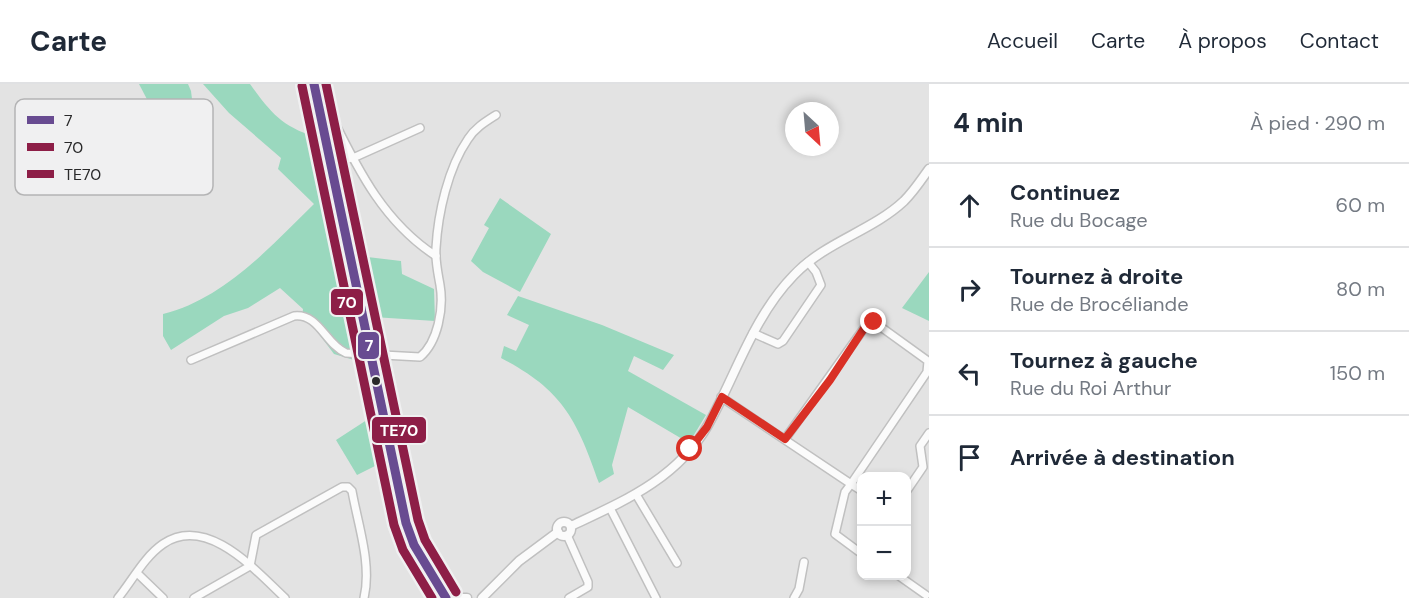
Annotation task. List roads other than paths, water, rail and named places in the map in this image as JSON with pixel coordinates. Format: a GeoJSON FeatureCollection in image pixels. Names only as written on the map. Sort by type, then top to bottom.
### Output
{"type":"FeatureCollection","features":[{"type":"Feature","properties":{"kind":"street"},"geometry":{"type":"LineString","coordinates":[[314,84],[406,523],[414,545],[446,598]]}},
{"type":"Feature","properties":{"kind":"street"},"geometry":{"type":"LineString","coordinates":[[191,360],[294,316],[304,315],[313,320],[336,348],[346,353],[420,357],[427,351],[438,327],[441,287],[436,256],[444,200],[457,160],[468,139],[479,126],[496,114]]}},
{"type":"Feature","properties":{"kind":"street"},"geometry":{"type":"LineString","coordinates":[[333,119],[368,188],[388,215],[436,256]]}},
{"type":"Feature","properties":{"kind":"street"},"geometry":{"type":"LineString","coordinates":[[331,161],[353,159],[420,128]]}},
{"type":"Feature","properties":{"kind":"street"},"geometry":{"type":"LineString","coordinates":[[569,598],[588,587],[588,582],[562,534],[561,523],[571,526],[637,496],[690,449],[707,427],[753,333],[777,294],[808,262],[896,207],[914,190],[929,169]]}},
{"type":"Feature","properties":{"kind":"street"},"geometry":{"type":"LineString","coordinates":[[753,333],[772,343],[778,344],[783,341],[821,285],[816,272],[808,262]]}},
{"type":"Feature","properties":{"kind":"street"},"geometry":{"type":"LineString","coordinates":[[785,439],[830,380],[867,324],[874,322],[928,361],[928,373],[845,492],[835,534],[857,551]]}},
{"type":"Feature","properties":{"kind":"street"},"geometry":{"type":"LineString","coordinates":[[722,397],[857,488]]}},
{"type":"Feature","properties":{"kind":"street"},"geometry":{"type":"LineString","coordinates":[[911,485],[923,467],[920,446],[929,433]]}},
{"type":"Feature","properties":{"kind":"street"},"geometry":{"type":"LineString","coordinates":[[194,598],[250,566],[256,535],[342,487],[348,487],[352,491],[367,569],[368,582],[364,598]]}},
{"type":"Feature","properties":{"kind":"street"},"geometry":{"type":"LineString","coordinates":[[637,496],[677,562]]}},
{"type":"Feature","properties":{"kind":"street"},"geometry":{"type":"LineString","coordinates":[[610,508],[656,598]]}},
{"type":"Feature","properties":{"kind":"street"},"geometry":{"type":"LineString","coordinates":[[482,598],[519,561],[562,534]]}},
{"type":"Feature","properties":{"kind":"street"},"geometry":{"type":"LineString","coordinates":[[118,598],[164,543],[183,537],[200,538],[215,543],[240,556],[285,598]]}},
{"type":"Feature","properties":{"kind":"street"},"geometry":{"type":"LineString","coordinates":[[794,598],[799,589],[804,562]]}},
{"type":"Feature","properties":{"kind":"street"},"geometry":{"type":"LineString","coordinates":[[137,573],[163,598]]}},
{"type":"Feature","properties":{"kind":"street"},"geometry":{"type":"LineString","coordinates":[[905,580],[926,594]]}},
{"type":"Feature","properties":{"kind":"street"},"geometry":{"type":"LineString","coordinates":[[461,598],[467,598]]}}]}
